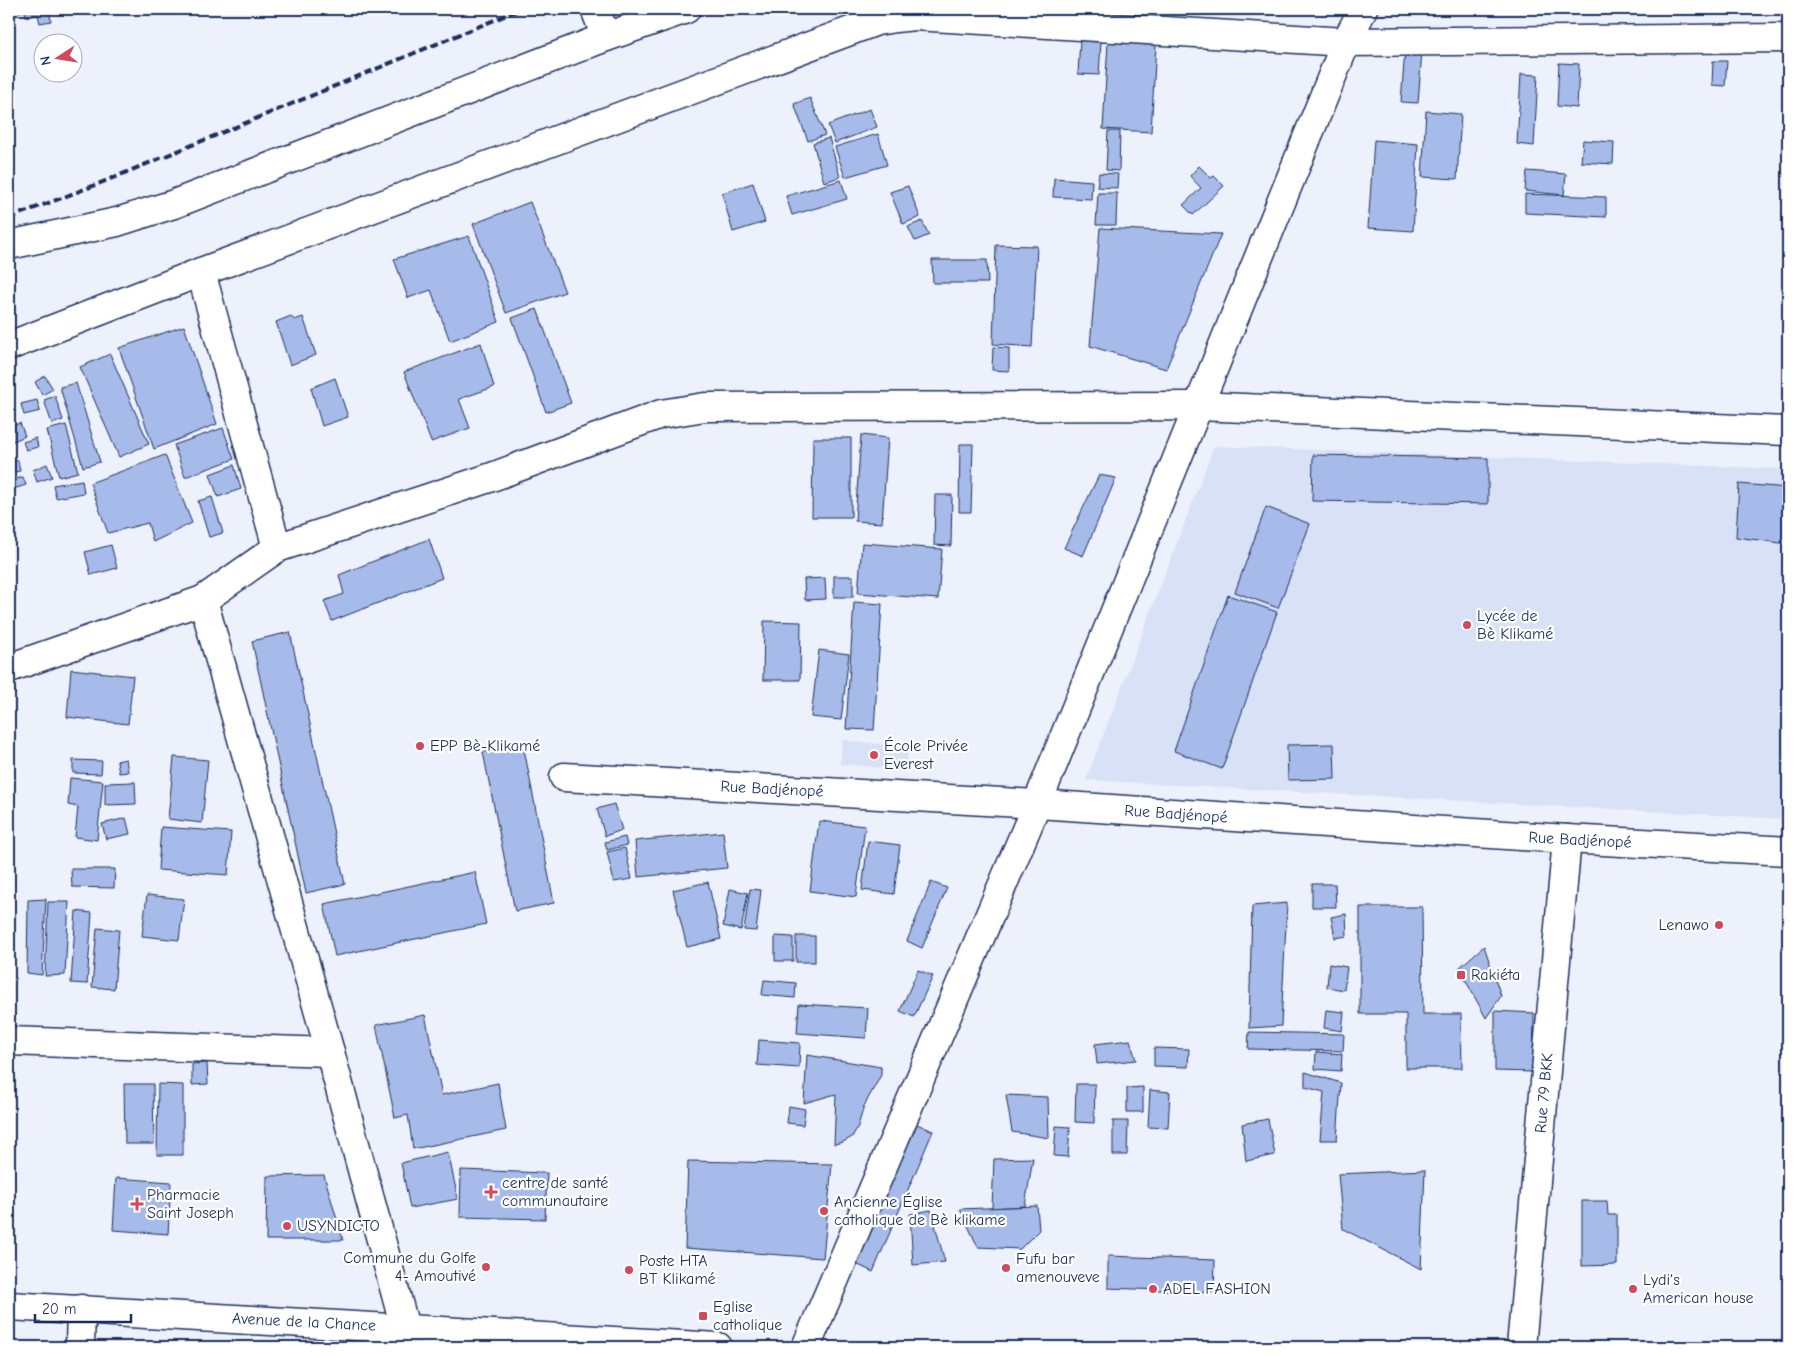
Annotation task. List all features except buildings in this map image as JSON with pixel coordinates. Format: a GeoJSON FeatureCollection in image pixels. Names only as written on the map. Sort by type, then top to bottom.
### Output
{"type":"FeatureCollection","features":[{"type":"Feature","properties":{"kind":"street"},"geometry":{"type":"LineString","coordinates":[[595,9],[606,37]]}},
{"type":"Feature","properties":{"kind":"street"},"geometry":{"type":"LineString","coordinates":[[9,245],[117,222],[174,204],[606,37],[686,9]]}},
{"type":"Feature","properties":{"kind":"street"},"geometry":{"type":"LineString","coordinates":[[806,1347],[1037,804],[1346,42],[1363,9]]}},
{"type":"Feature","properties":{"kind":"street"},"geometry":{"type":"LineString","coordinates":[[9,346],[201,272],[876,21],[915,16],[1346,42],[1788,38]]}},
{"type":"Feature","properties":{"kind":"street"},"geometry":{"type":"LineString","coordinates":[[201,272],[278,548]]}},
{"type":"Feature","properties":{"kind":"street"},"geometry":{"type":"LineString","coordinates":[[9,668],[203,600],[278,548],[489,478],[661,414],[682,410],[705,407],[1198,406],[1788,431]]}},
{"type":"Feature","properties":{"kind":"street"},"geometry":{"type":"LineString","coordinates":[[203,600],[330,1052],[405,1328]]}},
{"type":"Feature","properties":{"kind":"street","name":"Rue Badjénopé"},"geometry":{"type":"LineString","coordinates":[[564,776],[1037,804],[1567,839],[1788,851]]}},
{"type":"Feature","properties":{"kind":"street","name":"Rue 79 BKK"},"geometry":{"type":"LineString","coordinates":[[1521,1347],[1567,839]]}},
{"type":"Feature","properties":{"kind":"street"},"geometry":{"type":"LineString","coordinates":[[9,1041],[330,1052]]}},
{"type":"Feature","properties":{"kind":"street","name":"Avenue de la Chance"},"geometry":{"type":"LineString","coordinates":[[9,1306],[405,1328],[463,1339],[718,1347]]}},
{"type":"Feature","properties":{"kind":"street"},"geometry":{"type":"LineString","coordinates":[[80,1347],[81,1309]]}},
{"type":"Feature","properties":{"kind":"shaded area","name":"Lycée de Bè Klikamé"},"geometry":{"type":"Polygon","coordinates":[[[1214,446],[1788,469],[1788,819],[1086,780],[1214,446]]]}},
{"type":"Feature","properties":{"kind":"shaded area","name":"École Privée Everest"},"geometry":{"type":"Polygon","coordinates":[[[842,740],[908,747],[906,770],[840,764],[842,740]]]}},
{"type":"Feature","properties":{"kind":"railway"},"geometry":{"type":"LineString","coordinates":[[9,218],[98,184],[521,9]]}},
{"type":"Feature","properties":{"kind":"place","name":"Lycée de Bè Klikamé"},"geometry":{"type":"Point","coordinates":[1467,625]}},
{"type":"Feature","properties":{"kind":"place","name":"EPP Bè-Klikamé"},"geometry":{"type":"Point","coordinates":[420,746]}},
{"type":"Feature","properties":{"kind":"place","name":"École Privée Everest"},"geometry":{"type":"Point","coordinates":[874,755]}},
{"type":"Feature","properties":{"kind":"place","name":"Lenawo"},"geometry":{"type":"Point","coordinates":[1719,925]}},
{"type":"Feature","properties":{"kind":"place","name":"Rakiéta"},"geometry":{"type":"Point","coordinates":[1461,975]}},
{"type":"Feature","properties":{"kind":"place","name":"centre de santé communautaire"},"geometry":{"type":"Point","coordinates":[491,1192]}},
{"type":"Feature","properties":{"kind":"place","name":"Pharmacie Saint Joseph"},"geometry":{"type":"Point","coordinates":[137,1204]}},
{"type":"Feature","properties":{"kind":"place","name":"Ancienne Église catholique de Bè klikame"},"geometry":{"type":"Point","coordinates":[824,1211]}},
{"type":"Feature","properties":{"kind":"place","name":"USYNDICTO"},"geometry":{"type":"Point","coordinates":[287,1226]}},
{"type":"Feature","properties":{"kind":"place","name":"Commune du Golfe 4- Amoutivé"},"geometry":{"type":"Point","coordinates":[486,1267]}},
{"type":"Feature","properties":{"kind":"place","name":"Fufu bar amenouveve"},"geometry":{"type":"Point","coordinates":[1006,1268]}},
{"type":"Feature","properties":{"kind":"place","name":"Poste HTA BT Klikamé"},"geometry":{"type":"Point","coordinates":[629,1270]}},
{"type":"Feature","properties":{"kind":"place","name":"ADEL FASHION"},"geometry":{"type":"Point","coordinates":[1153,1289]}},
{"type":"Feature","properties":{"kind":"place","name":"Lydi's American house"},"geometry":{"type":"Point","coordinates":[1633,1289]}},
{"type":"Feature","properties":{"kind":"place","name":"Eglise catholique"},"geometry":{"type":"Point","coordinates":[703,1316]}}]}
